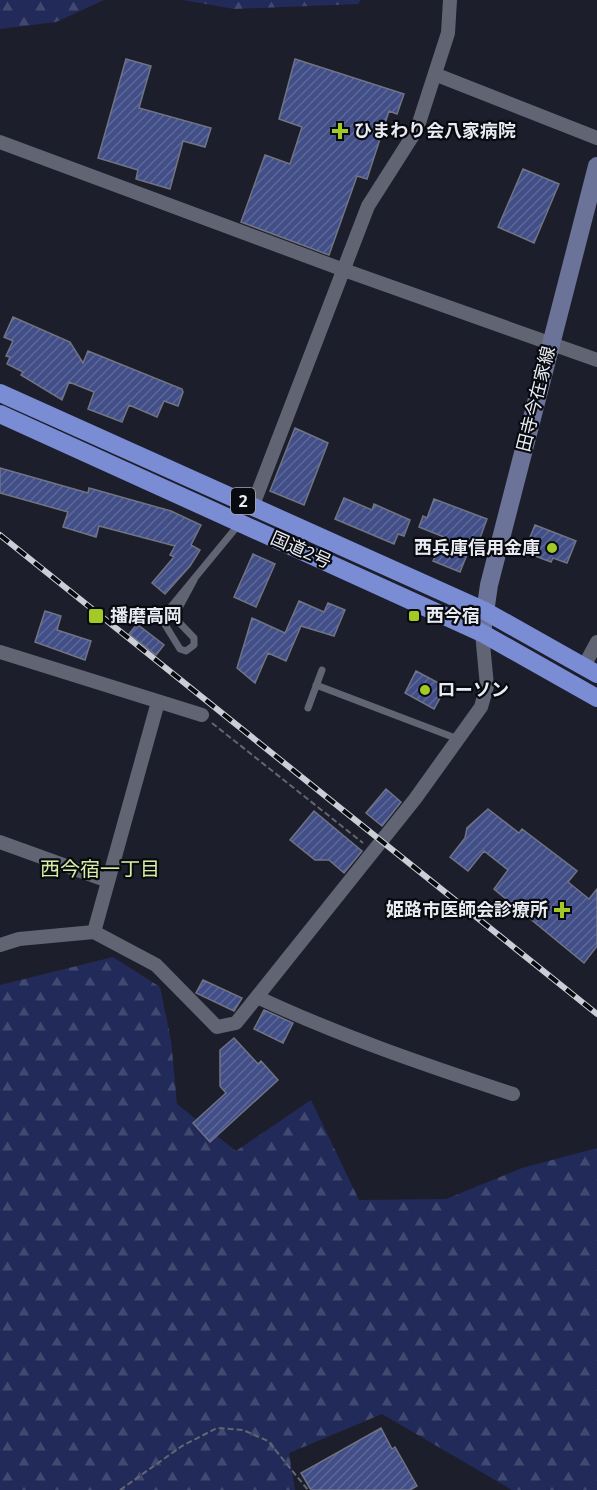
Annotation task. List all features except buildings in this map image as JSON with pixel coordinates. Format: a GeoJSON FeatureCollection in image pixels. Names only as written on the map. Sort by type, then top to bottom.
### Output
{"type":"FeatureCollection","features":[{"type":"Feature","properties":{"kind":"highway","name":"国道2号"},"geometry":{"type":"LineString","coordinates":[[0,393],[485,611],[590,670]]}},
{"type":"Feature","properties":{"kind":"highway","name":"国道2号"},"geometry":{"type":"LineString","coordinates":[[0,414],[482,633],[597,698]]}},
{"type":"Feature","properties":{"kind":"main road","name":"田寺今在家線"},"geometry":{"type":"LineString","coordinates":[[482,633],[489,585],[597,166]]}},
{"type":"Feature","properties":{"kind":"street"},"geometry":{"type":"LineString","coordinates":[[253,505],[368,206],[417,129],[437,75],[448,33],[450,0]]}},
{"type":"Feature","properties":{"kind":"street"},"geometry":{"type":"LineString","coordinates":[[437,75],[597,138]]}},
{"type":"Feature","properties":{"kind":"street"},"geometry":{"type":"LineString","coordinates":[[0,142],[344,270],[597,360]]}},
{"type":"Feature","properties":{"kind":"street"},"geometry":{"type":"LineString","coordinates":[[1,944],[19,939],[94,932],[156,964],[217,1027],[236,1023],[460,740],[481,707],[487,686],[482,633]]}},
{"type":"Feature","properties":{"kind":"street"},"geometry":{"type":"LineString","coordinates":[[590,670],[597,642]]}},
{"type":"Feature","properties":{"kind":"street"},"geometry":{"type":"LineString","coordinates":[[0,652],[202,715]]}},
{"type":"Feature","properties":{"kind":"street"},"geometry":{"type":"LineString","coordinates":[[94,932],[158,702]]}},
{"type":"Feature","properties":{"kind":"street"},"geometry":{"type":"LineString","coordinates":[[0,842],[108,881]]}},
{"type":"Feature","properties":{"kind":"street"},"geometry":{"type":"LineString","coordinates":[[257,997],[317,1025],[397,1056],[513,1094]]}},
{"type":"Feature","properties":{"kind":"lane"},"geometry":{"type":"LineString","coordinates":[[194,580],[174,617],[194,638],[191,650],[186,651],[180,649],[164,623],[164,619],[194,580],[240,523],[253,505]]}},
{"type":"Feature","properties":{"kind":"lane"},"geometry":{"type":"LineString","coordinates":[[308,708],[322,670]]}},
{"type":"Feature","properties":{"kind":"lane"},"geometry":{"type":"LineString","coordinates":[[316,686],[460,740]]}},
{"type":"Feature","properties":{"kind":"path"},"geometry":{"type":"LineString","coordinates":[[202,715],[372,851]]}},
{"type":"Feature","properties":{"kind":"path"},"geometry":{"type":"LineString","coordinates":[[120,1490],[182,1446],[217,1428],[243,1430],[268,1441],[308,1490]]}},
{"type":"Feature","properties":{"kind":"green space"},"geometry":{"type":"Polygon","coordinates":[[[0,0],[104,0],[56,22],[0,29],[0,0]]]}},
{"type":"Feature","properties":{"kind":"green space"},"geometry":{"type":"Polygon","coordinates":[[[183,0],[361,0],[358,4],[234,9],[183,0]]]}},
{"type":"Feature","properties":{"kind":"green space"},"geometry":{"type":"Polygon","coordinates":[[[113,957],[160,987],[171,1040],[177,1104],[236,1151],[311,1100],[359,1200],[446,1199],[522,1168],[597,1148],[597,1490],[512,1490],[382,1414],[289,1453],[295,1490],[0,1490],[0,985],[113,957]]]}},
{"type":"Feature","properties":{"kind":"railway"},"geometry":{"type":"LineString","coordinates":[[0,535],[597,1014]]}},
{"type":"Feature","properties":{"kind":"place","name":"ひまわり会八家病院"},"geometry":{"type":"Point","coordinates":[340,131]}},
{"type":"Feature","properties":{"kind":"place","name":"西兵庫信用金庫"},"geometry":{"type":"Point","coordinates":[552,548]}},
{"type":"Feature","properties":{"kind":"place","name":"播磨高岡"},"geometry":{"type":"Point","coordinates":[96,616]}},
{"type":"Feature","properties":{"kind":"place","name":"西今宿"},"geometry":{"type":"Point","coordinates":[414,616]}},
{"type":"Feature","properties":{"kind":"place","name":"ローソン"},"geometry":{"type":"Point","coordinates":[425,690]}},
{"type":"Feature","properties":{"kind":"place","name":"姫路市医師会診療所"},"geometry":{"type":"Point","coordinates":[562,910]}},
{"type":"Feature","properties":{"kind":"district","name":"西今宿一丁目"},"geometry":{"type":"Point","coordinates":[100,869]}}]}
